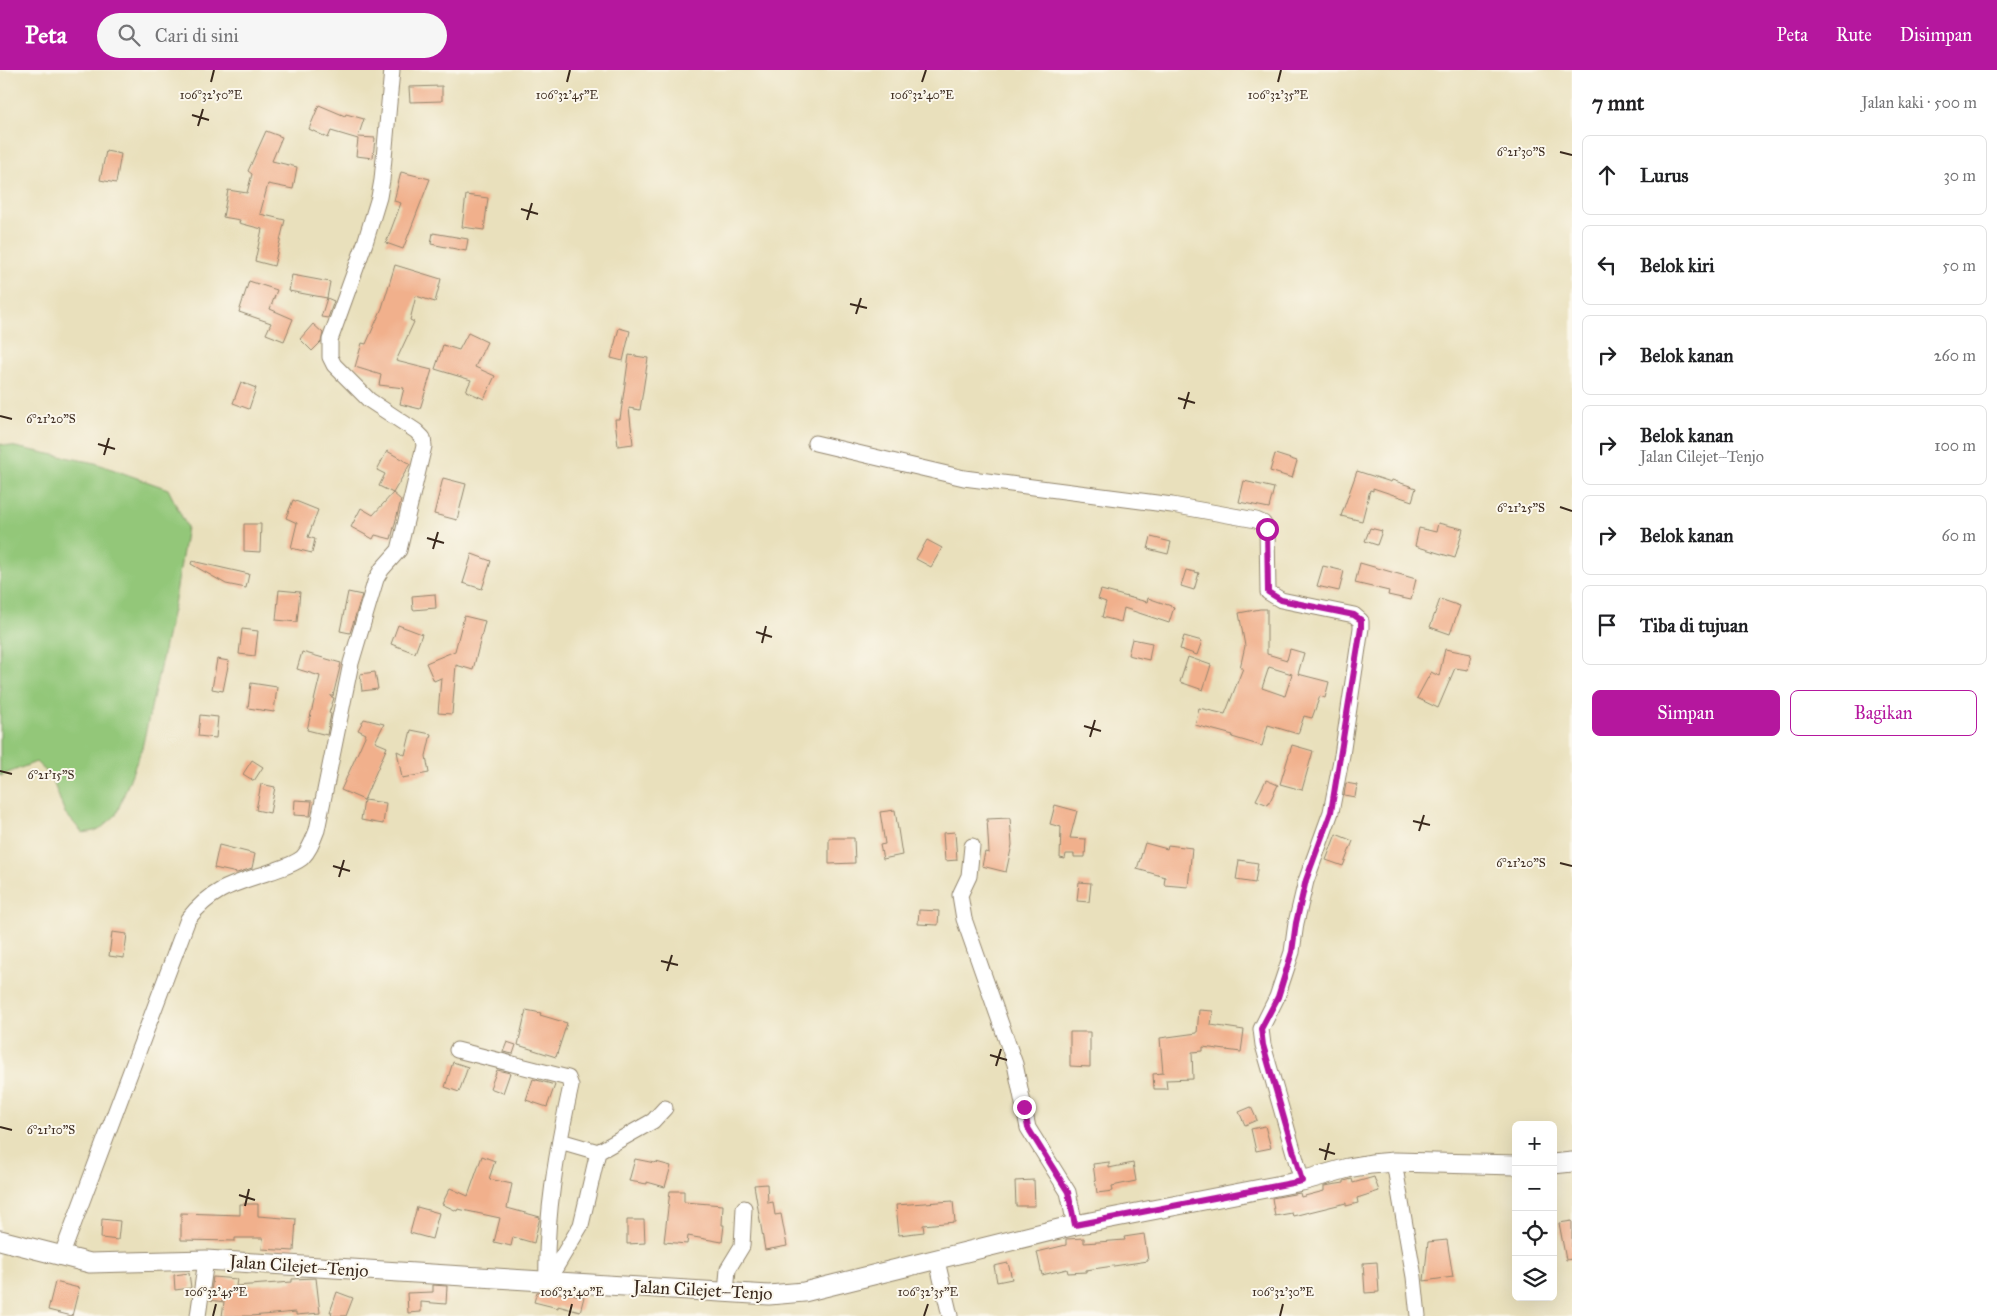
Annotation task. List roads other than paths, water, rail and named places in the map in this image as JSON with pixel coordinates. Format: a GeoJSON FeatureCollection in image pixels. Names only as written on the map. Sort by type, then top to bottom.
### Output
{"type":"FeatureCollection","features":[{"type":"Feature","properties":{"kind":"main road","name":"Jalan Cilejet–Tenjo"},"geometry":{"type":"LineString","coordinates":[[0,1240],[90,1263],[206,1260],[770,1295],[804,1292],[937,1261],[1075,1225],[1302,1181],[1348,1168],[1394,1162],[1512,1165]]}},
{"type":"Feature","properties":{"kind":"main road"},"geometry":{"type":"LineString","coordinates":[[1557,1164],[1572,1162]]}},
{"type":"Feature","properties":{"kind":"street"},"geometry":{"type":"LineString","coordinates":[[61,1257],[188,919],[207,898],[222,889],[289,866],[302,858],[310,848],[317,830],[351,663],[376,580],[382,569],[395,557],[403,540],[424,446],[424,438],[369,400],[334,365],[330,357],[330,340],[374,214],[382,180],[392,70]]}},
{"type":"Feature","properties":{"kind":"street"},"geometry":{"type":"LineString","coordinates":[[815,443],[964,478],[1172,505],[1256,520],[1263,523],[1267,529],[1268,592],[1281,600],[1354,615],[1361,620],[1331,812],[1306,880],[1296,923],[1292,952],[1278,997],[1261,1029],[1263,1045],[1302,1181]]}},
{"type":"Feature","properties":{"kind":"street"},"geometry":{"type":"LineString","coordinates":[[972,846],[969,876],[960,896],[964,919],[1015,1064],[1028,1128],[1068,1192],[1075,1225]]}},
{"type":"Feature","properties":{"kind":"street"},"geometry":{"type":"LineString","coordinates":[[457,1050],[568,1078],[571,1086],[560,1141],[548,1232],[547,1282]]}},
{"type":"Feature","properties":{"kind":"street"},"geometry":{"type":"LineString","coordinates":[[547,1282],[581,1225],[600,1149],[653,1121],[665,1108]]}},
{"type":"Feature","properties":{"kind":"street"},"geometry":{"type":"LineString","coordinates":[[560,1141],[598,1152]]}},
{"type":"Feature","properties":{"kind":"street"},"geometry":{"type":"LineString","coordinates":[[1394,1162],[1414,1277],[1418,1316]]}},
{"type":"Feature","properties":{"kind":"street"},"geometry":{"type":"LineString","coordinates":[[726,1293],[728,1270],[742,1246],[744,1208]]}},
{"type":"Feature","properties":{"kind":"street"},"geometry":{"type":"LineString","coordinates":[[198,1316],[206,1260]]}},
{"type":"Feature","properties":{"kind":"street"},"geometry":{"type":"LineString","coordinates":[[937,1261],[950,1316]]}}]}
